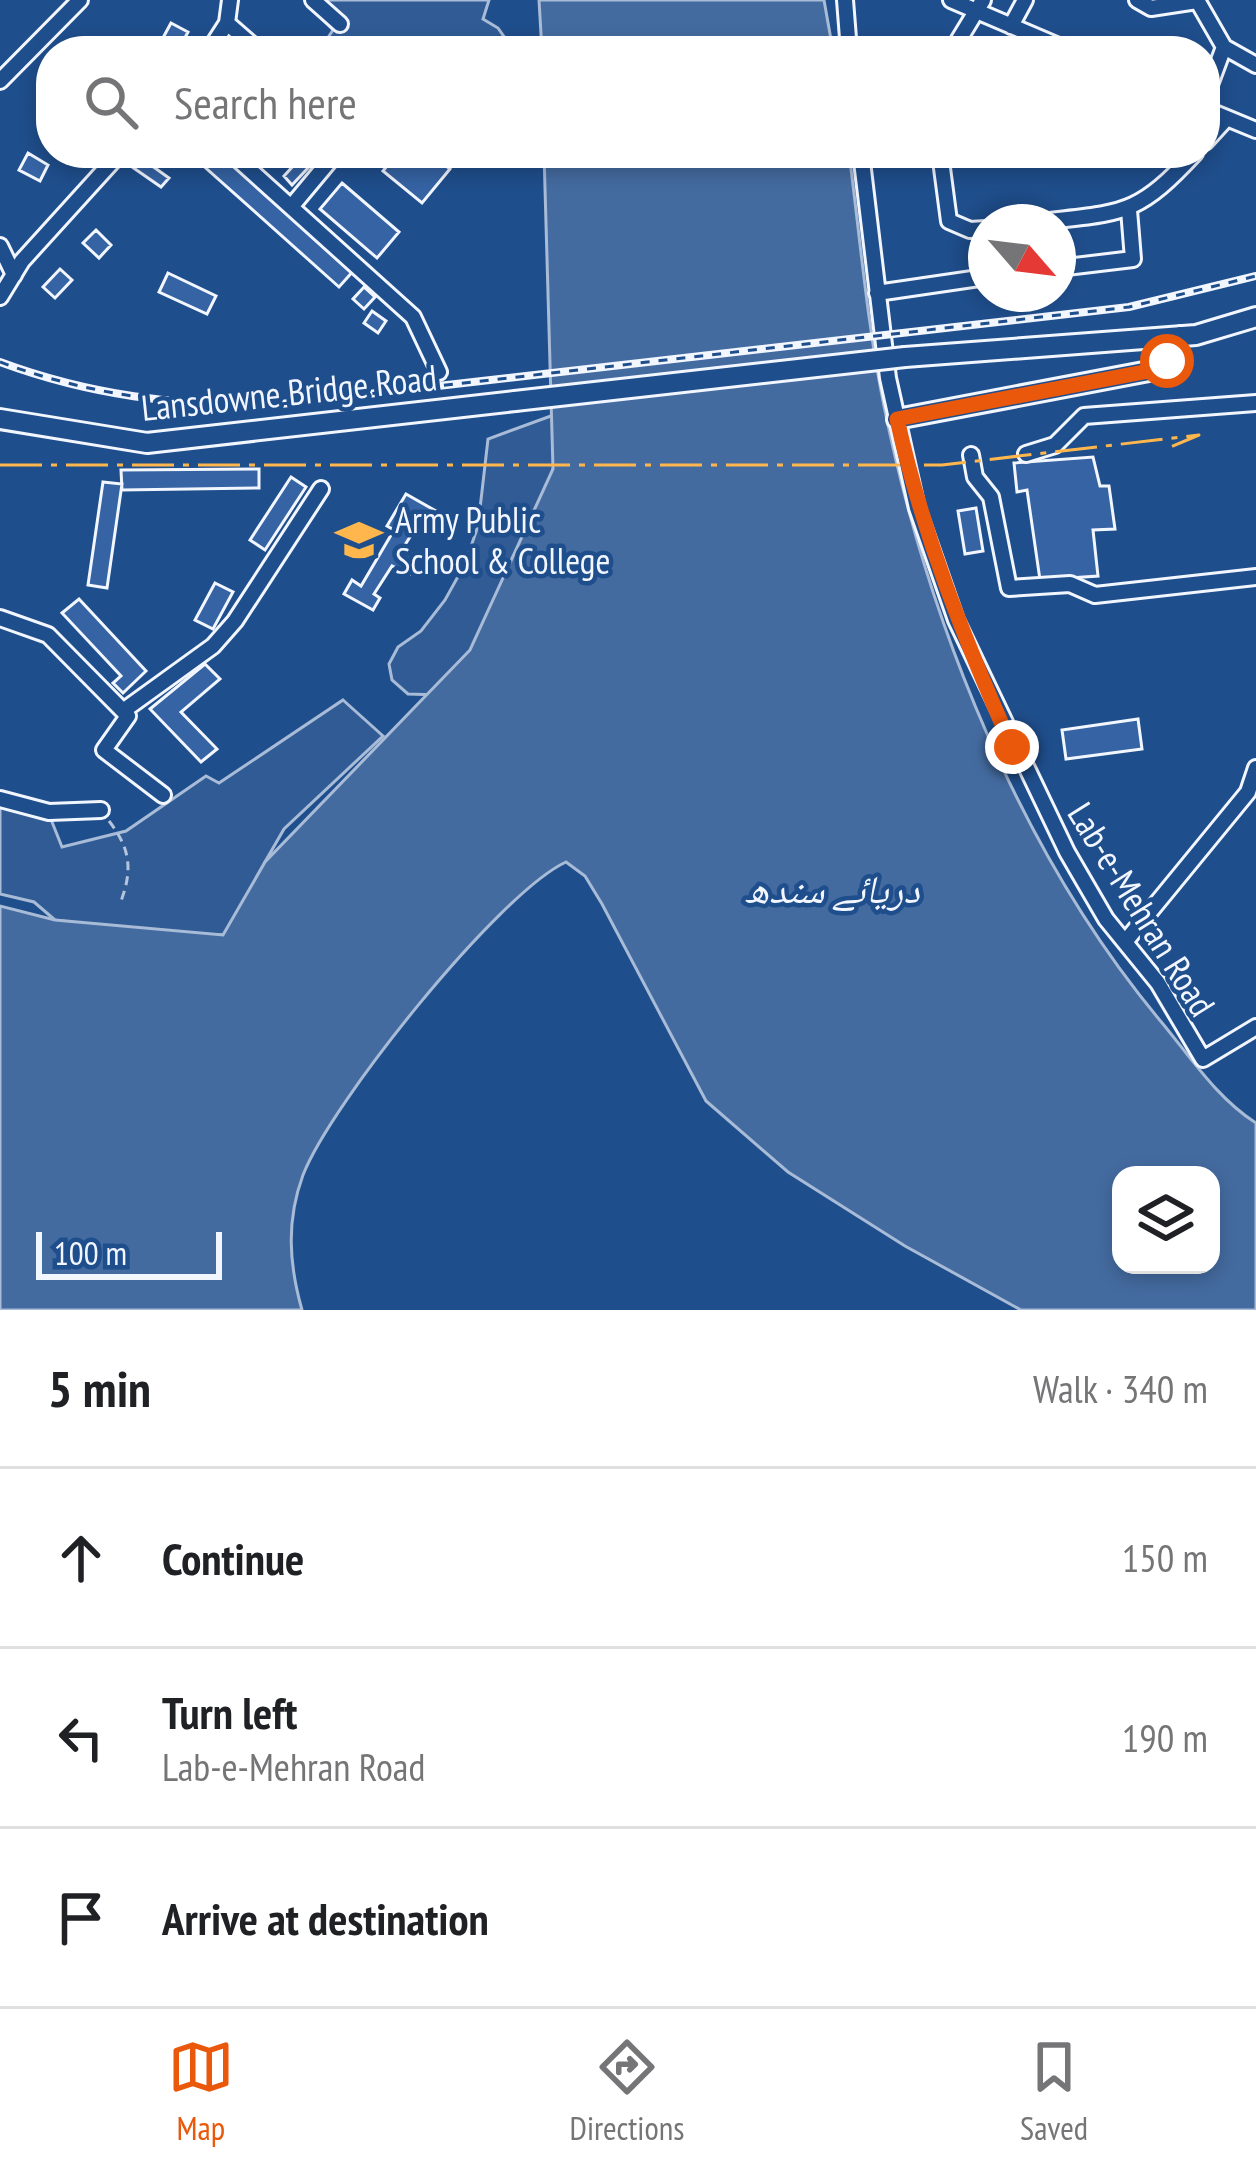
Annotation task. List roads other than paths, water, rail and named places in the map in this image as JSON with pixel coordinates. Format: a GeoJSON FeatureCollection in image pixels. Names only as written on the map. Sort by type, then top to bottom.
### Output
{"type":"FeatureCollection","features":[{"type":"Feature","properties":{"kind":"main road","name":"Lansdowne Bridge Road"},"geometry":{"type":"LineString","coordinates":[[0,419],[147,443],[905,357],[1179,336],[1256,317]]}},
{"type":"Feature","properties":{"kind":"main road"},"geometry":{"type":"LineString","coordinates":[[897,419],[1149,371],[1167,361],[1179,336]]}},
{"type":"Feature","properties":{"kind":"street"},"geometry":{"type":"LineString","coordinates":[[44,36],[80,0]]}},
{"type":"Feature","properties":{"kind":"street"},"geometry":{"type":"LineString","coordinates":[[219,36],[227,23],[230,0]]}},
{"type":"Feature","properties":{"kind":"street"},"geometry":{"type":"LineString","coordinates":[[313,0],[340,24]]}},
{"type":"Feature","properties":{"kind":"street"},"geometry":{"type":"LineString","coordinates":[[845,0],[848,36]]}},
{"type":"Feature","properties":{"kind":"street"},"geometry":{"type":"LineString","coordinates":[[951,0],[980,6],[1035,36]]}},
{"type":"Feature","properties":{"kind":"street"},"geometry":{"type":"LineString","coordinates":[[1011,26],[1025,0]]}},
{"type":"Feature","properties":{"kind":"street"},"geometry":{"type":"LineString","coordinates":[[1137,0],[1151,8],[1197,0],[1218,36]]}},
{"type":"Feature","properties":{"kind":"street"},"geometry":{"type":"LineString","coordinates":[[961,36],[980,6]]}},
{"type":"Feature","properties":{"kind":"street"},"geometry":{"type":"LineString","coordinates":[[227,23],[242,36]]}},
{"type":"Feature","properties":{"kind":"street"},"geometry":{"type":"LineString","coordinates":[[1220,40],[1256,65]]}},
{"type":"Feature","properties":{"kind":"street"},"geometry":{"type":"LineString","coordinates":[[0,81],[36,45]]}},
{"type":"Feature","properties":{"kind":"street"},"geometry":{"type":"LineString","coordinates":[[1220,58],[1224,47]]}},
{"type":"Feature","properties":{"kind":"street"},"geometry":{"type":"LineString","coordinates":[[1220,115],[1252,129],[1256,112]]}},
{"type":"Feature","properties":{"kind":"street"},"geometry":{"type":"LineString","coordinates":[[1220,126],[1227,118]]}},
{"type":"Feature","properties":{"kind":"street"},"geometry":{"type":"LineString","coordinates":[[0,297],[107,168]]}},
{"type":"Feature","properties":{"kind":"street"},"geometry":{"type":"LineString","coordinates":[[248,168],[413,317],[439,371]]}},
{"type":"Feature","properties":{"kind":"street"},"geometry":{"type":"LineString","coordinates":[[291,207],[324,168]]}},
{"type":"Feature","properties":{"kind":"street","name":"Lab-e-Mehran Road"},"geometry":{"type":"LineString","coordinates":[[863,168],[888,378],[917,508],[956,620],[1023,768],[1106,919],[1158,983],[1203,1059],[1256,1027]]}},
{"type":"Feature","properties":{"kind":"street"},"geometry":{"type":"LineString","coordinates":[[942,168],[949,221],[968,229]]}},
{"type":"Feature","properties":{"kind":"street"},"geometry":{"type":"LineString","coordinates":[[1076,217],[1129,210],[1161,190],[1181,168]]}},
{"type":"Feature","properties":{"kind":"street"},"geometry":{"type":"LineString","coordinates":[[1076,266],[1133,259],[1129,210]]}},
{"type":"Feature","properties":{"kind":"street"},"geometry":{"type":"LineString","coordinates":[[0,246],[14,275]]}},
{"type":"Feature","properties":{"kind":"street"},"geometry":{"type":"LineString","coordinates":[[877,293],[968,280]]}},
{"type":"Feature","properties":{"kind":"street"},"geometry":{"type":"LineString","coordinates":[[1026,454],[1055,446],[1084,416],[1256,404]]}},
{"type":"Feature","properties":{"kind":"street"},"geometry":{"type":"LineString","coordinates":[[971,455],[975,477],[991,497],[1009,588],[1070,584],[1095,595],[1256,577]]}},
{"type":"Feature","properties":{"kind":"street"},"geometry":{"type":"LineString","coordinates":[[122,711],[224,634],[321,489]]}},
{"type":"Feature","properties":{"kind":"street"},"geometry":{"type":"LineString","coordinates":[[0,618],[48,634],[122,711],[126,724],[104,750],[163,795]]}},
{"type":"Feature","properties":{"kind":"street"},"geometry":{"type":"LineString","coordinates":[[1125,942],[1252,794],[1256,768]]}},
{"type":"Feature","properties":{"kind":"street"},"geometry":{"type":"LineString","coordinates":[[0,799],[49,812],[101,809]]}},
{"type":"Feature","properties":{"kind":"water"},"geometry":{"type":"Polygon","coordinates":[[[539,0],[824,0],[830,36],[541,36],[539,0]]]}},
{"type":"Feature","properties":{"kind":"water","name":"دریائے سندھ"},"geometry":{"type":"Polygon","coordinates":[[[544,168],[851,168],[884,406],[926,570],[954,652],[1023,811],[1065,886],[1112,957],[1195,1064],[1229,1102],[1256,1123],[1256,1310],[1021,1310],[905,1246],[788,1172],[706,1101],[602,904],[585,876],[566,862],[537,881],[461,956],[381,1052],[320,1142],[303,1175],[292,1226],[294,1276],[302,1310],[0,1310],[0,906],[55,920],[223,935],[265,862],[470,650],[553,469],[544,168]]]}},
{"type":"Feature","properties":{"kind":"railway"},"geometry":{"type":"LineString","coordinates":[[0,362],[67,383],[134,396],[272,405],[1129,307],[1256,276]]}},
{"type":"Feature","properties":{"kind":"place","name":"Army Public School & College"},"geometry":{"type":"Point","coordinates":[359,540]}}]}
